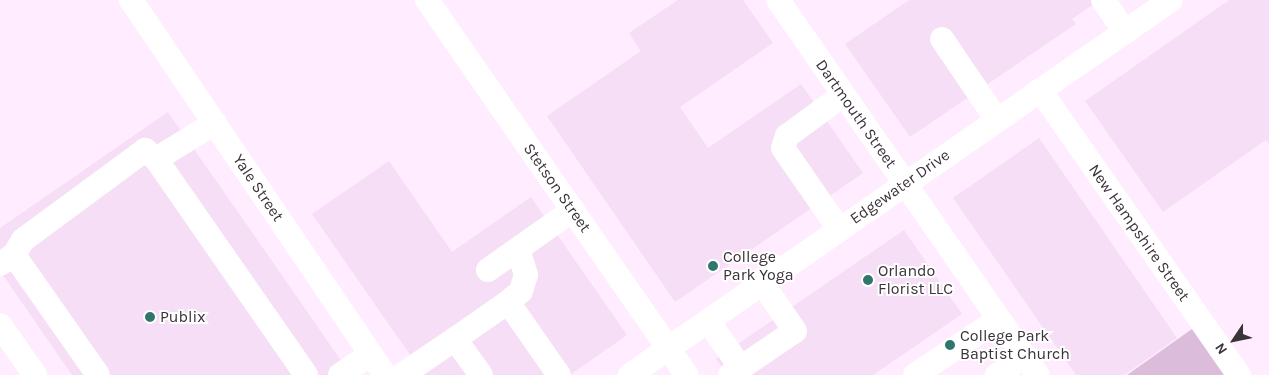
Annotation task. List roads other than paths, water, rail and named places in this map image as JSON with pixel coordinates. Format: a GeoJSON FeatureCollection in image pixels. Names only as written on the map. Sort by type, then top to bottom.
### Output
{"type":"FeatureCollection","features":[{"type":"Feature","properties":{"kind":"street","name":"Yale Street"},"geometry":{"type":"LineString","coordinates":[[131,0],[385,375]]}},
{"type":"Feature","properties":{"kind":"street","name":"Stetson Street"},"geometry":{"type":"LineString","coordinates":[[427,0],[687,375]]}},
{"type":"Feature","properties":{"kind":"street","name":"Dartmouth Street"},"geometry":{"type":"LineString","coordinates":[[778,0],[1032,366]]}},
{"type":"Feature","properties":{"kind":"street"},"geometry":{"type":"LineString","coordinates":[[1103,0],[1125,32]]}},
{"type":"Feature","properties":{"kind":"street","name":"Edgewater Drive"},"geometry":{"type":"LineString","coordinates":[[630,375],[1171,0]]}},
{"type":"Feature","properties":{"kind":"street"},"geometry":{"type":"LineString","coordinates":[[942,39],[996,120]]}},
{"type":"Feature","properties":{"kind":"street","name":"New Hampshire Street"},"geometry":{"type":"LineString","coordinates":[[1040,90],[1239,375]]}},
{"type":"Feature","properties":{"kind":"street"},"geometry":{"type":"LineString","coordinates":[[839,230],[783,148],[787,136],[843,95]]}},
{"type":"Feature","properties":{"kind":"street"},"geometry":{"type":"LineString","coordinates":[[156,159],[215,123]]}},
{"type":"Feature","properties":{"kind":"street"},"geometry":{"type":"LineString","coordinates":[[98,375],[7,260],[23,240],[145,150],[156,159],[306,375]]}},
{"type":"Feature","properties":{"kind":"street"},"geometry":{"type":"LineString","coordinates":[[488,270],[573,210]]}},
{"type":"Feature","properties":{"kind":"street"},"geometry":{"type":"LineString","coordinates":[[402,375],[521,291],[526,275],[518,249]]}},
{"type":"Feature","properties":{"kind":"street"},"geometry":{"type":"LineString","coordinates":[[708,321],[736,371],[794,330],[762,283]]}},
{"type":"Feature","properties":{"kind":"street"},"geometry":{"type":"LineString","coordinates":[[508,302],[559,375]]}},
{"type":"Feature","properties":{"kind":"street"},"geometry":{"type":"LineString","coordinates":[[915,375],[999,319]]}},
{"type":"Feature","properties":{"kind":"street"},"geometry":{"type":"LineString","coordinates":[[0,325],[31,373]]}},
{"type":"Feature","properties":{"kind":"street"},"geometry":{"type":"LineString","coordinates":[[455,339],[481,375]]}},
{"type":"Feature","properties":{"kind":"street"},"geometry":{"type":"LineString","coordinates":[[340,375],[371,354]]}},
{"type":"Feature","properties":{"kind":"street"},"geometry":{"type":"LineString","coordinates":[[997,375],[1032,366]]}},
{"type":"Feature","properties":{"kind":"place","name":"College Park Yoga"},"geometry":{"type":"Point","coordinates":[713,266]}},
{"type":"Feature","properties":{"kind":"place","name":"Orlando Florist LLC"},"geometry":{"type":"Point","coordinates":[868,280]}},
{"type":"Feature","properties":{"kind":"place","name":"Publix"},"geometry":{"type":"Point","coordinates":[150,317]}},
{"type":"Feature","properties":{"kind":"place","name":"College Park Baptist Church"},"geometry":{"type":"Point","coordinates":[950,345]}}]}
